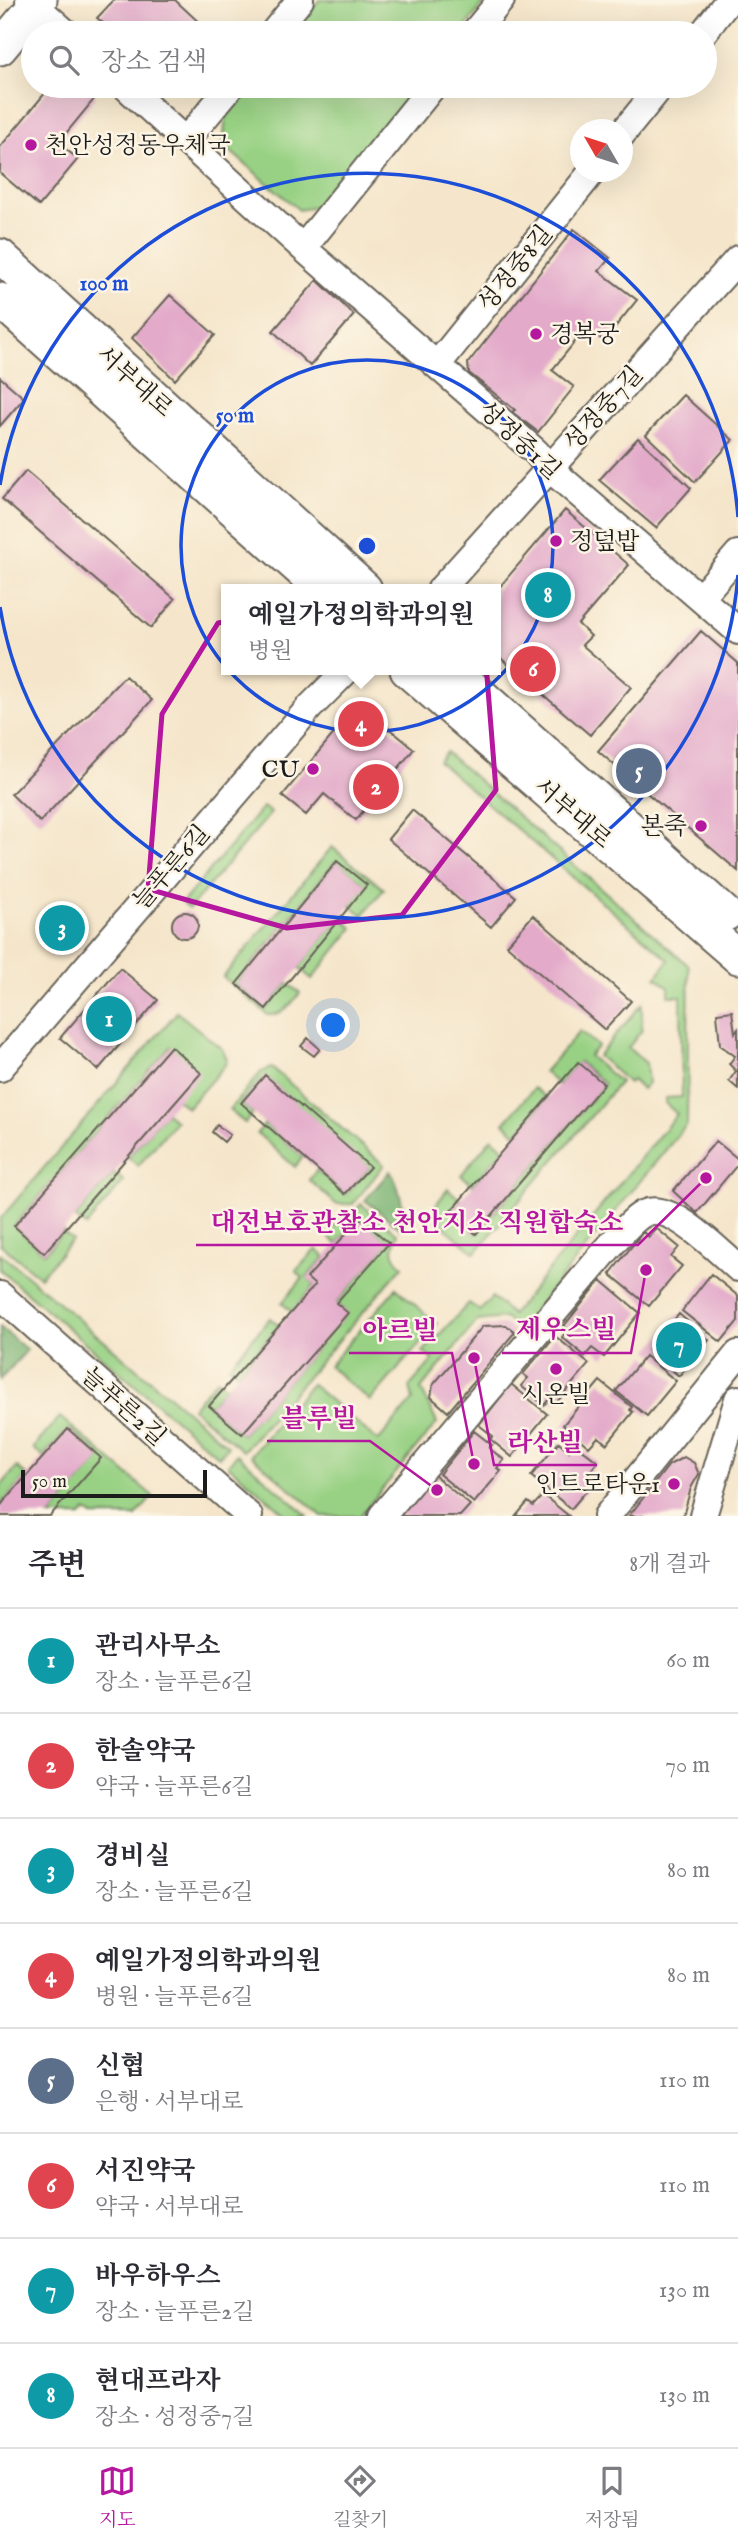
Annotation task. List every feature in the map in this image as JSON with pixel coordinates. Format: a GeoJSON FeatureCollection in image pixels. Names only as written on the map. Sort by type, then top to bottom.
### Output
{"type":"FeatureCollection","features":[{"type":"Feature","properties":{"kind":"street"},"geometry":{"type":"LineString","coordinates":[[283,21],[300,0]]}},
{"type":"Feature","properties":{"kind":"street"},"geometry":{"type":"LineString","coordinates":[[484,21],[501,0]]}},
{"type":"Feature","properties":{"kind":"street"},"geometry":{"type":"LineString","coordinates":[[712,21],[729,0]]}},
{"type":"Feature","properties":{"kind":"street"},"geometry":{"type":"LineString","coordinates":[[0,48],[35,2],[54,21]]}},
{"type":"Feature","properties":{"kind":"street","name":"성정중1길"},"geometry":{"type":"LineString","coordinates":[[139,98],[303,248],[536,452],[549,468],[738,631]]}},
{"type":"Feature","properties":{"kind":"street"},"geometry":{"type":"LineString","coordinates":[[187,140],[220,98]]}},
{"type":"Feature","properties":{"kind":"street"},"geometry":{"type":"LineString","coordinates":[[303,248],[423,98]]}},
{"type":"Feature","properties":{"kind":"street"},"geometry":{"type":"LineString","coordinates":[[633,120],[651,98]]}},
{"type":"Feature","properties":{"kind":"street","name":"성정중8길"},"geometry":{"type":"LineString","coordinates":[[437,365],[584,182]]}},
{"type":"Feature","properties":{"kind":"street","name":"서부대로"},"geometry":{"type":"LineString","coordinates":[[0,256],[360,584]]}},
{"type":"Feature","properties":{"kind":"street","name":"성정중7길"},"geometry":{"type":"LineString","coordinates":[[445,584],[738,259]]}},
{"type":"Feature","properties":{"kind":"street","name":"서부대로"},"geometry":{"type":"LineString","coordinates":[[0,300],[316,584]]}},
{"type":"Feature","properties":{"kind":"street"},"geometry":{"type":"LineString","coordinates":[[699,598],[738,554]]}},
{"type":"Feature","properties":{"kind":"street","name":"늘푸른6길"},"geometry":{"type":"LineString","coordinates":[[0,1068],[301,718],[342,675]]}},
{"type":"Feature","properties":{"kind":"street","name":"서부대로"},"geometry":{"type":"LineString","coordinates":[[413,675],[738,957]]}},
{"type":"Feature","properties":{"kind":"street","name":"서부대로"},"geometry":{"type":"LineString","coordinates":[[459,675],[738,925]]}},
{"type":"Feature","properties":{"kind":"street"},"geometry":{"type":"LineString","coordinates":[[382,1516],[616,1239],[645,1213],[659,1210],[674,1216],[738,1268]]}},
{"type":"Feature","properties":{"kind":"street","name":"늘푸른2길"},"geometry":{"type":"LineString","coordinates":[[0,1295],[249,1516]]}},
{"type":"Feature","properties":{"kind":"street"},"geometry":{"type":"LineString","coordinates":[[607,1516],[738,1354]]}},
{"type":"Feature","properties":{"kind":"street"},"geometry":{"type":"LineString","coordinates":[[703,1516],[738,1399]]}},
{"type":"Feature","properties":{"kind":"highlighted area"},"geometry":{"type":"Polygon","coordinates":[[[384,591],[486,664],[496,790],[402,915],[287,928],[148,889],[162,714],[218,623],[384,591]]]}},
{"type":"Feature","properties":{"kind":"green space"},"geometry":{"type":"Polygon","coordinates":[[[319,0],[486,0],[470,21],[302,21],[319,0]]]}},
{"type":"Feature","properties":{"kind":"green space"},"geometry":{"type":"Polygon","coordinates":[[[240,98],[413,98],[334,202],[299,210],[223,145],[226,116],[240,98]]]}},
{"type":"Feature","properties":{"kind":"green space"},"geometry":{"type":"Polygon","coordinates":[[[446,752],[689,966],[687,1124],[520,1328],[504,1318],[477,1321],[421,1389],[437,1423],[360,1516],[322,1516],[251,1455],[311,1384],[378,1441],[413,1400],[410,1386],[433,1360],[423,1352],[469,1303],[480,1311],[492,1297],[512,1315],[677,1114],[665,1103],[666,1098],[682,1097],[681,996],[669,996],[669,987],[656,977],[669,960],[438,761],[446,752]]]}},
{"type":"Feature","properties":{"kind":"green space"},"geometry":{"type":"Polygon","coordinates":[[[263,807],[271,813],[189,909],[182,903],[263,807]]]}},
{"type":"Feature","properties":{"kind":"green space"},"geometry":{"type":"Polygon","coordinates":[[[332,847],[384,889],[363,915],[350,905],[366,885],[336,861],[236,984],[266,1009],[287,983],[300,993],[283,1011],[268,1015],[223,977],[332,847]]]}},
{"type":"Feature","properties":{"kind":"green space"},"geometry":{"type":"Polygon","coordinates":[[[340,917],[353,928],[312,979],[299,968],[340,917]]]}},
{"type":"Feature","properties":{"kind":"green space"},"geometry":{"type":"Polygon","coordinates":[[[642,1004],[642,1030],[628,1048],[646,1063],[648,1083],[642,1089],[632,1080],[629,1083],[598,1056],[642,1004]]]}},
{"type":"Feature","properties":{"kind":"green space"},"geometry":{"type":"Polygon","coordinates":[[[177,1012],[222,1049],[227,1059],[225,1065],[187,1108],[178,1100],[170,1047],[14,1226],[44,1253],[63,1232],[72,1240],[40,1277],[0,1244],[0,1219],[177,1012]]]}},
{"type":"Feature","properties":{"kind":"green space"},"geometry":{"type":"Polygon","coordinates":[[[580,1031],[598,1046],[589,1056],[620,1082],[475,1253],[437,1221],[434,1207],[448,1189],[461,1200],[450,1212],[476,1234],[604,1084],[579,1062],[559,1085],[544,1072],[580,1031]]]}},
{"type":"Feature","properties":{"kind":"green space"},"geometry":{"type":"Polygon","coordinates":[[[272,1068],[384,1165],[353,1204],[336,1204],[309,1180],[317,1170],[345,1194],[369,1168],[265,1076],[241,1103],[253,1113],[245,1123],[229,1110],[261,1072],[272,1068]]]}},
{"type":"Feature","properties":{"kind":"green space"},"geometry":{"type":"Polygon","coordinates":[[[534,1088],[547,1098],[517,1134],[504,1123],[534,1088]]]}},
{"type":"Feature","properties":{"kind":"green space"},"geometry":{"type":"Polygon","coordinates":[[[166,1113],[176,1121],[138,1166],[128,1157],[166,1113]]]}},
{"type":"Feature","properties":{"kind":"green space"},"geometry":{"type":"Polygon","coordinates":[[[265,1124],[303,1157],[295,1167],[257,1133],[265,1124]]]}},
{"type":"Feature","properties":{"kind":"green space"},"geometry":{"type":"Polygon","coordinates":[[[492,1138],[504,1149],[473,1185],[461,1175],[492,1138]]]}},
{"type":"Feature","properties":{"kind":"green space"},"geometry":{"type":"Polygon","coordinates":[[[390,1171],[401,1200],[401,1229],[365,1200],[390,1171]]]}},
{"type":"Feature","properties":{"kind":"green space"},"geometry":{"type":"Polygon","coordinates":[[[114,1173],[124,1181],[86,1226],[75,1218],[114,1173]]]}},
{"type":"Feature","properties":{"kind":"green space"},"geometry":{"type":"Polygon","coordinates":[[[361,1204],[398,1234],[393,1252],[403,1266],[243,1451],[192,1408],[217,1379],[226,1387],[209,1406],[242,1434],[347,1313],[336,1303],[388,1243],[360,1218],[337,1244],[327,1235],[345,1214],[355,1212],[361,1204]]]}},
{"type":"Feature","properties":{"kind":"green space"},"geometry":{"type":"Polygon","coordinates":[[[316,1249],[325,1257],[307,1277],[315,1285],[292,1312],[282,1303],[303,1278],[296,1271],[316,1249]]]}},
{"type":"Feature","properties":{"kind":"green space"},"geometry":{"type":"Polygon","coordinates":[[[0,1253],[228,1446],[219,1457],[0,1270],[0,1253]]]}},
{"type":"Feature","properties":{"kind":"green space"},"geometry":{"type":"Polygon","coordinates":[[[396,1288],[437,1324],[370,1401],[329,1366],[396,1288]]]}},
{"type":"Feature","properties":{"kind":"green space"},"geometry":{"type":"Polygon","coordinates":[[[270,1318],[279,1326],[238,1373],[229,1366],[270,1318]]]}},
{"type":"Feature","properties":{"kind":"green space"},"geometry":{"type":"Polygon","coordinates":[[[0,1327],[27,1350],[0,1380],[0,1327]]]}},
{"type":"Feature","properties":{"kind":"green space"},"geometry":{"type":"Polygon","coordinates":[[[60,1417],[153,1496],[136,1516],[93,1516],[86,1511],[81,1516],[50,1516],[101,1457],[69,1429],[43,1457],[33,1448],[60,1417]]]}},
{"type":"Feature","properties":{"kind":"green space"},"geometry":{"type":"Polygon","coordinates":[[[237,1454],[308,1516],[288,1516],[228,1465],[237,1454]]]}},
{"type":"Feature","properties":{"kind":"green space"},"geometry":{"type":"Polygon","coordinates":[[[17,1467],[27,1476],[0,1506],[0,1487],[17,1467]]]}},
{"type":"Feature","properties":{"kind":"building"},"geometry":{"type":"Polygon","coordinates":[[[114,0],[175,0],[198,21],[101,21],[97,18],[114,0]]]}},
{"type":"Feature","properties":{"kind":"building","name":"천안성정동우체국"},"geometry":{"type":"Polygon","coordinates":[[[41,98],[95,98],[58,143],[78,159],[39,206],[0,173],[0,147],[41,98]]]}},
{"type":"Feature","properties":{"kind":"building","name":"경복궁"},"geometry":{"type":"Polygon","coordinates":[[[574,229],[610,258],[599,271],[637,300],[604,341],[586,328],[552,370],[574,387],[538,432],[469,373],[468,363],[574,229]]]}},
{"type":"Feature","properties":{"kind":"building"},"geometry":{"type":"Polygon","coordinates":[[[317,280],[354,315],[310,366],[273,331],[317,280]]]}},
{"type":"Feature","properties":{"kind":"building"},"geometry":{"type":"Polygon","coordinates":[[[170,295],[215,335],[175,380],[132,338],[170,295]]]}},
{"type":"Feature","properties":{"kind":"building"},"geometry":{"type":"Polygon","coordinates":[[[0,377],[24,398],[0,426],[0,377]]]}},
{"type":"Feature","properties":{"kind":"building"},"geometry":{"type":"Polygon","coordinates":[[[683,395],[733,440],[695,482],[646,435],[683,395]]]}},
{"type":"Feature","properties":{"kind":"building"},"geometry":{"type":"Polygon","coordinates":[[[638,438],[691,488],[656,528],[599,480],[638,438]]]}},
{"type":"Feature","properties":{"kind":"building"},"geometry":{"type":"Polygon","coordinates":[[[26,471],[175,599],[151,628],[2,499],[26,471]]]}},
{"type":"Feature","properties":{"kind":"building"},"geometry":{"type":"Polygon","coordinates":[[[565,510],[629,565],[578,624],[591,636],[582,645],[631,687],[590,735],[501,658],[501,585],[565,510]]]}},
{"type":"Feature","properties":{"kind":"building"},"geometry":{"type":"Polygon","coordinates":[[[701,631],[738,663],[738,871],[598,751],[701,631]]]}},
{"type":"Feature","properties":{"kind":"building"},"geometry":{"type":"Polygon","coordinates":[[[125,676],[152,700],[40,822],[11,794],[125,676]]]}},
{"type":"Feature","properties":{"kind":"building"},"geometry":{"type":"Polygon","coordinates":[[[355,708],[364,708],[414,749],[356,820],[324,794],[306,815],[282,796],[355,708]]]}},
{"type":"Feature","properties":{"kind":"building"},"geometry":{"type":"Polygon","coordinates":[[[412,810],[516,897],[491,927],[388,839],[412,810]]]}},
{"type":"Feature","properties":{"kind":"building"},"geometry":{"type":"Polygon","coordinates":[[[337,861],[367,885],[266,1009],[236,984],[337,861]]]}},
{"type":"Feature","properties":{"kind":"building"},"geometry":{"type":"Polygon","coordinates":[[[185,912],[194,916],[198,925],[194,934],[185,938],[176,934],[172,925],[176,916],[185,912]]]}},
{"type":"Feature","properties":{"kind":"building"},"geometry":{"type":"Polygon","coordinates":[[[62,915],[71,919],[75,928],[71,937],[62,941],[53,937],[49,928],[53,919],[62,915]]]}},
{"type":"Feature","properties":{"kind":"building"},"geometry":{"type":"Polygon","coordinates":[[[533,915],[631,1001],[605,1030],[507,945],[533,915]]]}},
{"type":"Feature","properties":{"kind":"building"},"geometry":{"type":"Polygon","coordinates":[[[120,968],[158,1000],[98,1070],[60,1038],[120,968]]]}},
{"type":"Feature","properties":{"kind":"building"},"geometry":{"type":"Polygon","coordinates":[[[732,1011],[735,1033],[738,1029],[738,1089],[729,1081],[736,1071],[729,1064],[735,1056],[720,1045],[717,1013],[732,1011]]]}},
{"type":"Feature","properties":{"kind":"building"},"geometry":{"type":"Polygon","coordinates":[[[308,1038],[320,1049],[314,1056],[301,1046],[308,1038]]]}},
{"type":"Feature","properties":{"kind":"building"},"geometry":{"type":"Polygon","coordinates":[[[171,1046],[201,1073],[44,1253],[14,1226],[171,1046]]]}},
{"type":"Feature","properties":{"kind":"building"},"geometry":{"type":"Polygon","coordinates":[[[578,1062],[604,1084],[476,1234],[450,1212],[578,1062]]]}},
{"type":"Feature","properties":{"kind":"building"},"geometry":{"type":"Polygon","coordinates":[[[265,1075],[370,1167],[345,1194],[241,1103],[265,1075]]]}},
{"type":"Feature","properties":{"kind":"building"},"geometry":{"type":"Polygon","coordinates":[[[217,1125],[230,1135],[224,1142],[212,1132],[217,1125]]]}},
{"type":"Feature","properties":{"kind":"building"},"geometry":{"type":"Polygon","coordinates":[[[716,1141],[738,1159],[738,1164],[697,1213],[673,1191],[716,1141]]]}},
{"type":"Feature","properties":{"kind":"building"},"geometry":{"type":"Polygon","coordinates":[[[360,1218],[389,1243],[336,1303],[348,1313],[242,1434],[209,1406],[315,1285],[307,1278],[360,1218]]]}},
{"type":"Feature","properties":{"kind":"building"},"geometry":{"type":"Polygon","coordinates":[[[656,1228],[679,1247],[671,1257],[682,1266],[649,1306],[610,1274],[643,1232],[649,1237],[656,1228]]]}},
{"type":"Feature","properties":{"kind":"building"},"geometry":{"type":"Polygon","coordinates":[[[711,1274],[738,1296],[738,1321],[721,1342],[682,1311],[711,1274]]]}},
{"type":"Feature","properties":{"kind":"building"},"geometry":{"type":"Polygon","coordinates":[[[601,1280],[640,1313],[604,1357],[592,1348],[585,1356],[562,1337],[568,1329],[564,1326],[601,1280]]]}},
{"type":"Feature","properties":{"kind":"building"},"geometry":{"type":"Polygon","coordinates":[[[679,1314],[709,1340],[679,1376],[649,1350],[679,1314]]]}},
{"type":"Feature","properties":{"kind":"building"},"geometry":{"type":"Polygon","coordinates":[[[506,1325],[515,1332],[448,1412],[431,1397],[433,1385],[483,1326],[506,1325]]]}},
{"type":"Feature","properties":{"kind":"building","name":"시온빌"},"geometry":{"type":"Polygon","coordinates":[[[555,1336],[589,1364],[556,1403],[550,1398],[544,1405],[521,1386],[528,1378],[523,1374],[555,1336]]]}},
{"type":"Feature","properties":{"kind":"building"},"geometry":{"type":"Polygon","coordinates":[[[645,1356],[676,1381],[647,1416],[616,1391],[645,1356]]]}},
{"type":"Feature","properties":{"kind":"building"},"geometry":{"type":"Polygon","coordinates":[[[600,1381],[632,1407],[630,1410],[633,1412],[607,1444],[598,1437],[589,1447],[563,1425],[600,1381]]]}},
{"type":"Feature","properties":{"kind":"building"},"geometry":{"type":"Polygon","coordinates":[[[511,1384],[547,1414],[512,1457],[490,1439],[493,1436],[479,1425],[511,1384]]]}},
{"type":"Feature","properties":{"kind":"building"},"geometry":{"type":"Polygon","coordinates":[[[68,1429],[101,1458],[50,1516],[0,1516],[0,1506],[68,1429]]]}},
{"type":"Feature","properties":{"kind":"building"},"geometry":{"type":"Polygon","coordinates":[[[474,1431],[492,1445],[489,1448],[504,1460],[497,1468],[501,1471],[474,1503],[439,1474],[474,1431]]]}},
{"type":"Feature","properties":{"kind":"building"},"geometry":{"type":"Polygon","coordinates":[[[559,1442],[569,1451],[575,1444],[598,1462],[590,1471],[598,1477],[571,1509],[531,1476],[559,1442]]]}},
{"type":"Feature","properties":{"kind":"building","name":"인트로타운1"},"geometry":{"type":"Polygon","coordinates":[[[684,1457],[694,1463],[699,1474],[691,1488],[683,1516],[629,1516],[669,1465],[684,1457]]]}},
{"type":"Feature","properties":{"kind":"building"},"geometry":{"type":"Polygon","coordinates":[[[434,1475],[470,1505],[460,1516],[400,1516],[434,1475]]]}},
{"type":"Feature","properties":{"kind":"building"},"geometry":{"type":"Polygon","coordinates":[[[543,1495],[569,1516],[516,1516],[528,1502],[533,1506],[543,1495]]]}},
{"type":"Feature","properties":{"kind":"place","name":"천안성정동우체국"},"geometry":{"type":"Point","coordinates":[31,145]}},
{"type":"Feature","properties":{"kind":"place","name":"경복궁"},"geometry":{"type":"Point","coordinates":[536,334]}},
{"type":"Feature","properties":{"kind":"place","name":"정덮밥"},"geometry":{"type":"Point","coordinates":[556,541]}},
{"type":"Feature","properties":{"kind":"place","name":"현대프라자"},"geometry":{"type":"Point","coordinates":[548,595]}},
{"type":"Feature","properties":{"kind":"place","name":"서진약국"},"geometry":{"type":"Point","coordinates":[533,669]}},
{"type":"Feature","properties":{"kind":"place","name":"예일가정의학과의원"},"geometry":{"type":"Point","coordinates":[361,724]}},
{"type":"Feature","properties":{"kind":"place","name":"CU"},"geometry":{"type":"Point","coordinates":[313,769]}},
{"type":"Feature","properties":{"kind":"place","name":"신협"},"geometry":{"type":"Point","coordinates":[639,771]}},
{"type":"Feature","properties":{"kind":"place","name":"한솔약국"},"geometry":{"type":"Point","coordinates":[376,787]}},
{"type":"Feature","properties":{"kind":"place","name":"본죽"},"geometry":{"type":"Point","coordinates":[701,826]}},
{"type":"Feature","properties":{"kind":"place","name":"경비실"},"geometry":{"type":"Point","coordinates":[62,928]}},
{"type":"Feature","properties":{"kind":"place","name":"관리사무소"},"geometry":{"type":"Point","coordinates":[109,1019]}},
{"type":"Feature","properties":{"kind":"place","name":"대전보호관찰소 천안지소 직원합숙소"},"geometry":{"type":"Point","coordinates":[706,1178]}},
{"type":"Feature","properties":{"kind":"place","name":"제우스빌"},"geometry":{"type":"Point","coordinates":[646,1270]}},
{"type":"Feature","properties":{"kind":"place","name":"바우하우스"},"geometry":{"type":"Point","coordinates":[679,1345]}},
{"type":"Feature","properties":{"kind":"place","name":"라산빌"},"geometry":{"type":"Point","coordinates":[474,1358]}},
{"type":"Feature","properties":{"kind":"place","name":"시온빌"},"geometry":{"type":"Point","coordinates":[556,1369]}},
{"type":"Feature","properties":{"kind":"place","name":"아르빌"},"geometry":{"type":"Point","coordinates":[474,1464]}},
{"type":"Feature","properties":{"kind":"place","name":"인트로타운1"},"geometry":{"type":"Point","coordinates":[674,1484]}},
{"type":"Feature","properties":{"kind":"place","name":"블루빌"},"geometry":{"type":"Point","coordinates":[437,1490]}}]}
